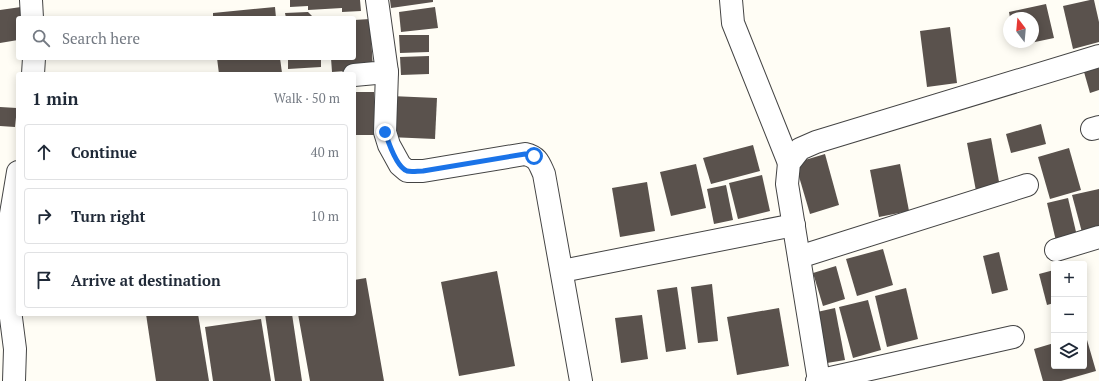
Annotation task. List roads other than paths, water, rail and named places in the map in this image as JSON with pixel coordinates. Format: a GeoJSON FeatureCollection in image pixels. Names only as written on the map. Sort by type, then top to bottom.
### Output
{"type":"FeatureCollection","features":[{"type":"Feature","properties":{"kind":"street"},"geometry":{"type":"LineString","coordinates":[[31,0],[32,16]]}},
{"type":"Feature","properties":{"kind":"street"},"geometry":{"type":"LineString","coordinates":[[377,0],[387,72],[385,132],[389,145],[400,165],[406,171],[423,171],[525,154],[534,156],[540,164],[544,174],[582,381]]}},
{"type":"Feature","properties":{"kind":"street"},"geometry":{"type":"LineString","coordinates":[[731,0],[733,23],[789,163],[787,184],[818,381],[1013,337]]}},
{"type":"Feature","properties":{"kind":"street"},"geometry":{"type":"LineString","coordinates":[[789,163],[800,149],[816,142],[1099,56]]}},
{"type":"Feature","properties":{"kind":"street"},"geometry":{"type":"LineString","coordinates":[[33,72],[34,60]]}},
{"type":"Feature","properties":{"kind":"street"},"geometry":{"type":"LineString","coordinates":[[356,75],[387,72]]}},
{"type":"Feature","properties":{"kind":"street"},"geometry":{"type":"LineString","coordinates":[[14,381],[14,349],[6,279],[6,244],[16,184]]}},
{"type":"Feature","properties":{"kind":"street"},"geometry":{"type":"LineString","coordinates":[[799,257],[1026,185]]}},
{"type":"Feature","properties":{"kind":"street"},"geometry":{"type":"LineString","coordinates":[[562,272],[794,225]]}},
{"type":"Feature","properties":{"kind":"street"},"geometry":{"type":"LineString","coordinates":[[1056,250],[1099,237]]}}]}
